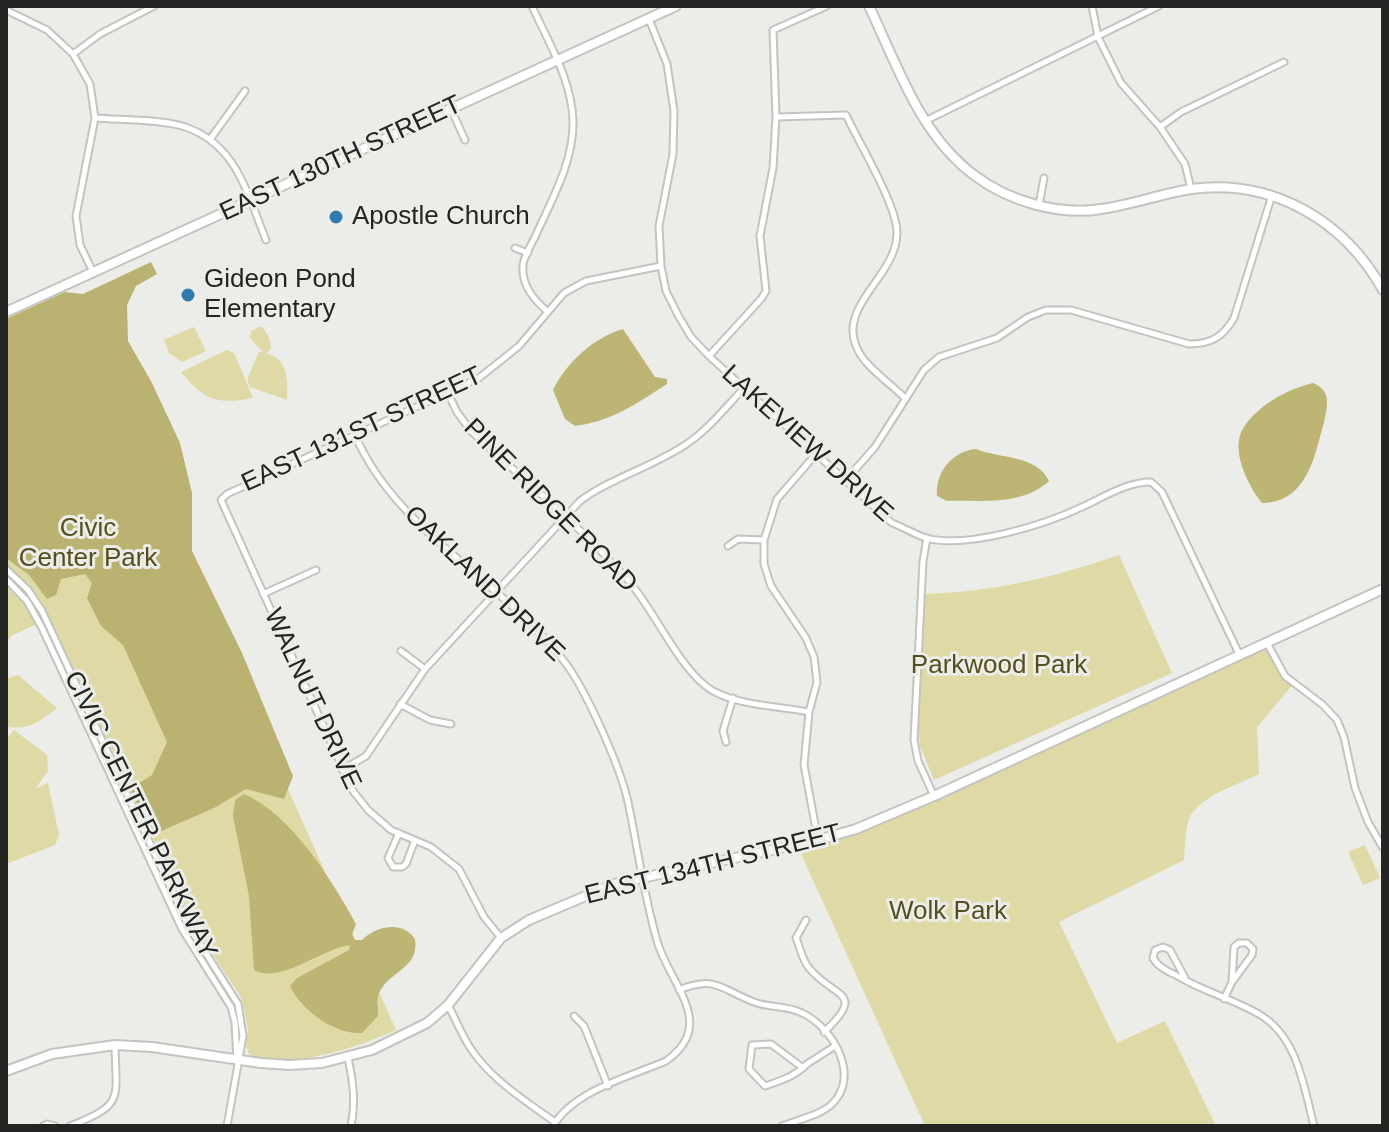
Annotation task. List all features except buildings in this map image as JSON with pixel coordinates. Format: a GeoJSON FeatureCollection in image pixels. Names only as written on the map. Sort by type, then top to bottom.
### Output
{"type":"FeatureCollection","features":[{"type":"Feature","properties":{"kind":"street"},"geometry":{"type":"LineString","coordinates":[[133,6],[136,14]]}},
{"type":"Feature","properties":{"kind":"street"},"geometry":{"type":"LineString","coordinates":[[73,54],[100,34],[154,6]]}},
{"type":"Feature","properties":{"kind":"street"},"geometry":{"type":"LineString","coordinates":[[532,6],[572,102],[572,142],[565,169],[523,265],[526,286],[548,312]]}},
{"type":"Feature","properties":{"kind":"street","name":"EAST 130TH STREET"},"geometry":{"type":"LineString","coordinates":[[6,312],[676,6]]}},
{"type":"Feature","properties":{"kind":"street"},"geometry":{"type":"LineString","coordinates":[[709,356],[766,291],[760,236],[773,168],[776,117],[773,30],[827,6]]}},
{"type":"Feature","properties":{"kind":"street"},"geometry":{"type":"LineString","coordinates":[[869,6],[924,121],[974,175],[1004,193],[1039,205],[1067,210],[1099,210],[1191,189],[1232,187],[1272,195],[1299,206],[1327,223],[1351,244],[1383,290]]}},
{"type":"Feature","properties":{"kind":"street"},"geometry":{"type":"LineString","coordinates":[[1092,6],[1098,37],[1121,83],[1160,127],[1185,164],[1191,189]]}},
{"type":"Feature","properties":{"kind":"street"},"geometry":{"type":"LineString","coordinates":[[924,121],[1159,6]]}},
{"type":"Feature","properties":{"kind":"street"},"geometry":{"type":"LineString","coordinates":[[6,10],[47,30],[73,54],[90,84],[95,118],[76,216],[80,245],[93,272]]}},
{"type":"Feature","properties":{"kind":"street","name":"LAKEVIEW DRIVE"},"geometry":{"type":"LineString","coordinates":[[649,18],[667,64],[674,111],[673,154],[659,226],[661,266],[666,291],[691,337],[892,523],[927,538],[962,541],[1026,528],[1062,517],[1136,482],[1151,482],[1162,492],[1240,656]]}},
{"type":"Feature","properties":{"kind":"street"},"geometry":{"type":"LineString","coordinates":[[1160,127],[1181,112],[1284,62]]}},
{"type":"Feature","properties":{"kind":"street"},"geometry":{"type":"LineString","coordinates":[[211,138],[245,91]]}},
{"type":"Feature","properties":{"kind":"street"},"geometry":{"type":"LineString","coordinates":[[451,109],[465,140]]}},
{"type":"Feature","properties":{"kind":"street"},"geometry":{"type":"LineString","coordinates":[[776,117],[846,115],[893,211],[897,232],[895,252],[888,267],[859,304],[854,332],[857,347],[865,360],[906,399]]}},
{"type":"Feature","properties":{"kind":"street"},"geometry":{"type":"LineString","coordinates":[[95,118],[180,125],[211,138],[231,159],[266,240]]}},
{"type":"Feature","properties":{"kind":"street"},"geometry":{"type":"LineString","coordinates":[[1039,205],[1044,178]]}},
{"type":"Feature","properties":{"kind":"street"},"geometry":{"type":"LineString","coordinates":[[845,481],[875,447],[924,370],[939,357],[997,338],[1028,317],[1046,310],[1071,310],[1189,344],[1216,340],[1227,331],[1234,318],[1272,195]]}},
{"type":"Feature","properties":{"kind":"street"},"geometry":{"type":"LineString","coordinates":[[515,248],[528,253]]}},
{"type":"Feature","properties":{"kind":"street","name":"EAST 131ST STREET"},"geometry":{"type":"LineString","coordinates":[[221,500],[227,494],[479,378],[501,362],[564,293],[586,281],[661,266]]}},
{"type":"Feature","properties":{"kind":"street"},"geometry":{"type":"LineString","coordinates":[[342,770],[366,756],[425,669],[564,517],[596,489],[687,444],[744,388]]}},
{"type":"Feature","properties":{"kind":"street","name":"PINE RIDGE ROAD"},"geometry":{"type":"LineString","coordinates":[[448,393],[471,431],[630,583],[693,674],[713,690],[733,698],[809,712]]}},
{"type":"Feature","properties":{"kind":"street","name":"OAKLAND DRIVE"},"geometry":{"type":"LineString","coordinates":[[355,435],[366,460],[415,519],[540,633],[568,667],[617,765],[628,800],[660,948],[690,1012],[685,1045],[666,1061],[572,1104],[554,1124]]}},
{"type":"Feature","properties":{"kind":"street"},"geometry":{"type":"LineString","coordinates":[[816,454],[777,499],[764,540],[764,564],[771,586],[806,638],[814,657],[817,682],[809,712],[804,765],[818,840]]}},
{"type":"Feature","properties":{"kind":"street","name":"WALNUT DRIVE"},"geometry":{"type":"LineString","coordinates":[[221,500],[353,791],[368,810],[399,833],[446,857],[459,869],[484,917],[501,938]]}},
{"type":"Feature","properties":{"kind":"street"},"geometry":{"type":"LineString","coordinates":[[927,538],[922,576],[914,740],[918,761],[934,796]]}},
{"type":"Feature","properties":{"kind":"street"},"geometry":{"type":"LineString","coordinates":[[728,546],[738,539],[764,540]]}},
{"type":"Feature","properties":{"kind":"street","name":"CIVIC CENTER PARKWAY"},"geometry":{"type":"LineString","coordinates":[[6,569],[28,590],[42,611],[188,925],[236,998],[243,1029],[242,1048],[237,1060]]}},
{"type":"Feature","properties":{"kind":"street"},"geometry":{"type":"LineString","coordinates":[[263,594],[316,570]]}},
{"type":"Feature","properties":{"kind":"street","name":"CIVIC CENTER PARKWAY"},"geometry":{"type":"LineString","coordinates":[[6,579],[35,614],[182,929],[229,1002],[235,1023],[237,1060]]}},
{"type":"Feature","properties":{"kind":"street","name":"EAST 134TH STREET"},"geometry":{"type":"LineString","coordinates":[[6,1071],[52,1054],[115,1045],[304,1065],[348,1058],[400,1038],[427,1023],[448,1005],[501,938],[529,920],[589,893],[856,829],[1383,589]]}},
{"type":"Feature","properties":{"kind":"street"},"geometry":{"type":"LineString","coordinates":[[1267,643],[1285,676],[1323,705],[1337,720],[1344,737],[1355,788],[1368,822],[1383,848]]}},
{"type":"Feature","properties":{"kind":"street"},"geometry":{"type":"LineString","coordinates":[[401,651],[425,669]]}},
{"type":"Feature","properties":{"kind":"street"},"geometry":{"type":"LineString","coordinates":[[726,742],[723,731],[733,698]]}},
{"type":"Feature","properties":{"kind":"street"},"geometry":{"type":"LineString","coordinates":[[400,704],[430,720],[451,724]]}},
{"type":"Feature","properties":{"kind":"street"},"geometry":{"type":"LineString","coordinates":[[399,833],[388,858],[393,867],[406,864],[415,840]]}},
{"type":"Feature","properties":{"kind":"street"},"geometry":{"type":"LineString","coordinates":[[806,920],[796,938],[807,966],[830,987],[837,989],[846,1008],[842,1016],[824,1032]]}},
{"type":"Feature","properties":{"kind":"street"},"geometry":{"type":"LineString","coordinates":[[1224,999],[1252,955],[1251,947],[1245,942],[1236,944],[1233,949],[1232,982]]}},
{"type":"Feature","properties":{"kind":"street"},"geometry":{"type":"LineString","coordinates":[[1186,980],[1170,950],[1163,947],[1155,950],[1153,958],[1156,964],[1186,980],[1224,999],[1261,1016],[1286,1041],[1297,1061],[1314,1126]]}},
{"type":"Feature","properties":{"kind":"street"},"geometry":{"type":"LineString","coordinates":[[679,990],[697,982],[711,982],[756,1003],[804,1013],[835,1046],[846,1076],[841,1094],[830,1107],[782,1126]]}},
{"type":"Feature","properties":{"kind":"street"},"geometry":{"type":"LineString","coordinates":[[448,1005],[469,1046],[487,1070],[554,1124]]}},
{"type":"Feature","properties":{"kind":"street"},"geometry":{"type":"LineString","coordinates":[[574,1016],[584,1026],[608,1086]]}},
{"type":"Feature","properties":{"kind":"street"},"geometry":{"type":"LineString","coordinates":[[803,1068],[771,1044],[752,1045],[749,1069],[765,1086],[795,1076],[835,1046]]}},
{"type":"Feature","properties":{"kind":"street"},"geometry":{"type":"LineString","coordinates":[[70,1126],[111,1106],[116,1092],[115,1045]]}},
{"type":"Feature","properties":{"kind":"street"},"geometry":{"type":"LineString","coordinates":[[348,1058],[354,1085],[351,1126]]}},
{"type":"Feature","properties":{"kind":"street"},"geometry":{"type":"LineString","coordinates":[[227,1126],[237,1060]]}},
{"type":"Feature","properties":{"kind":"street"},"geometry":{"type":"LineString","coordinates":[[43,1126],[55,1126]]}},
{"type":"Feature","properties":{"kind":"green space"},"geometry":{"type":"Polygon","coordinates":[[[151,262],[157,274],[136,286],[127,305],[128,341],[180,443],[192,493],[192,551],[242,653],[293,776],[284,799],[246,789],[214,808],[152,835],[130,789],[152,775],[167,742],[123,645],[101,626],[87,598],[92,583],[85,574],[61,579],[56,595],[47,599],[29,575],[6,558],[6,319],[65,292],[83,294],[151,262]]]}},
{"type":"Feature","properties":{"kind":"green space","name":"Civic Center Park"},"geometry":{"type":"Polygon","coordinates":[[[65,292],[396,1030],[324,1055],[284,1060],[249,1054],[246,1046],[248,1029],[241,997],[195,928],[50,618],[11,636],[6,645],[6,319],[65,292]]]}},
{"type":"Feature","properties":{"kind":"green space"},"geometry":{"type":"Polygon","coordinates":[[[194,327],[206,351],[182,362],[169,353],[164,340],[194,327]]]}},
{"type":"Feature","properties":{"kind":"green space"},"geometry":{"type":"Polygon","coordinates":[[[262,327],[269,337],[271,349],[266,353],[283,365],[287,400],[250,387],[247,379],[259,352],[263,352],[250,338],[251,331],[262,327]]]}},
{"type":"Feature","properties":{"kind":"green space"},"geometry":{"type":"Polygon","coordinates":[[[227,350],[234,353],[253,398],[230,401],[212,398],[197,389],[181,372],[227,350]]]}},
{"type":"Feature","properties":{"kind":"green space","name":"Parkwood Park"},"geometry":{"type":"Polygon","coordinates":[[[1119,555],[1172,673],[934,780],[920,746],[918,724],[925,594],[1024,582],[1119,555]]]}},
{"type":"Feature","properties":{"kind":"green space","name":"Wolk Park"},"geometry":{"type":"Polygon","coordinates":[[[1267,643],[1285,676],[1294,683],[1257,727],[1259,774],[1208,799],[1192,813],[1187,827],[1184,860],[1059,922],[1117,1043],[1165,1021],[1216,1126],[925,1126],[797,845],[856,829],[1267,643]]]}},
{"type":"Feature","properties":{"kind":"green space"},"geometry":{"type":"Polygon","coordinates":[[[18,675],[57,708],[33,724],[6,726],[6,679],[18,675]]]}},
{"type":"Feature","properties":{"kind":"green space"},"geometry":{"type":"Polygon","coordinates":[[[14,730],[47,755],[48,771],[35,789],[48,783],[59,835],[55,845],[6,864],[6,739],[14,730]]]}},
{"type":"Feature","properties":{"kind":"green space"},"geometry":{"type":"Polygon","coordinates":[[[1365,845],[1380,878],[1363,885],[1348,852],[1365,845]]]}},
{"type":"Feature","properties":{"kind":"shaded area"},"geometry":{"type":"Polygon","coordinates":[[[623,329],[655,377],[667,379],[667,384],[612,416],[575,426],[565,419],[553,390],[582,352],[601,338],[623,329]]]}},
{"type":"Feature","properties":{"kind":"shaded area"},"geometry":{"type":"Polygon","coordinates":[[[1313,383],[1324,391],[1327,404],[1309,469],[1304,480],[1287,497],[1262,503],[1242,466],[1240,436],[1250,419],[1265,405],[1294,389],[1313,383]]]}},
{"type":"Feature","properties":{"kind":"shaded area"},"geometry":{"type":"Polygon","coordinates":[[[976,449],[1027,462],[1043,472],[1049,481],[1027,495],[1001,500],[947,501],[937,496],[939,479],[947,465],[960,454],[976,449]]]}},
{"type":"Feature","properties":{"kind":"shaded area"},"geometry":{"type":"Polygon","coordinates":[[[244,794],[278,817],[309,850],[356,924],[352,935],[355,940],[362,940],[374,931],[389,927],[403,929],[415,939],[412,957],[382,988],[377,998],[378,1016],[362,1033],[341,1030],[320,1019],[302,1004],[290,986],[297,978],[349,950],[350,945],[276,973],[254,970],[249,896],[233,816],[235,800],[244,794]]]}},
{"type":"Feature","properties":{"kind":"place","name":"Apostle Church"},"geometry":{"type":"Point","coordinates":[336,217]}},
{"type":"Feature","properties":{"kind":"place","name":"Gideon Pond Elementary"},"geometry":{"type":"Point","coordinates":[188,295]}}]}
